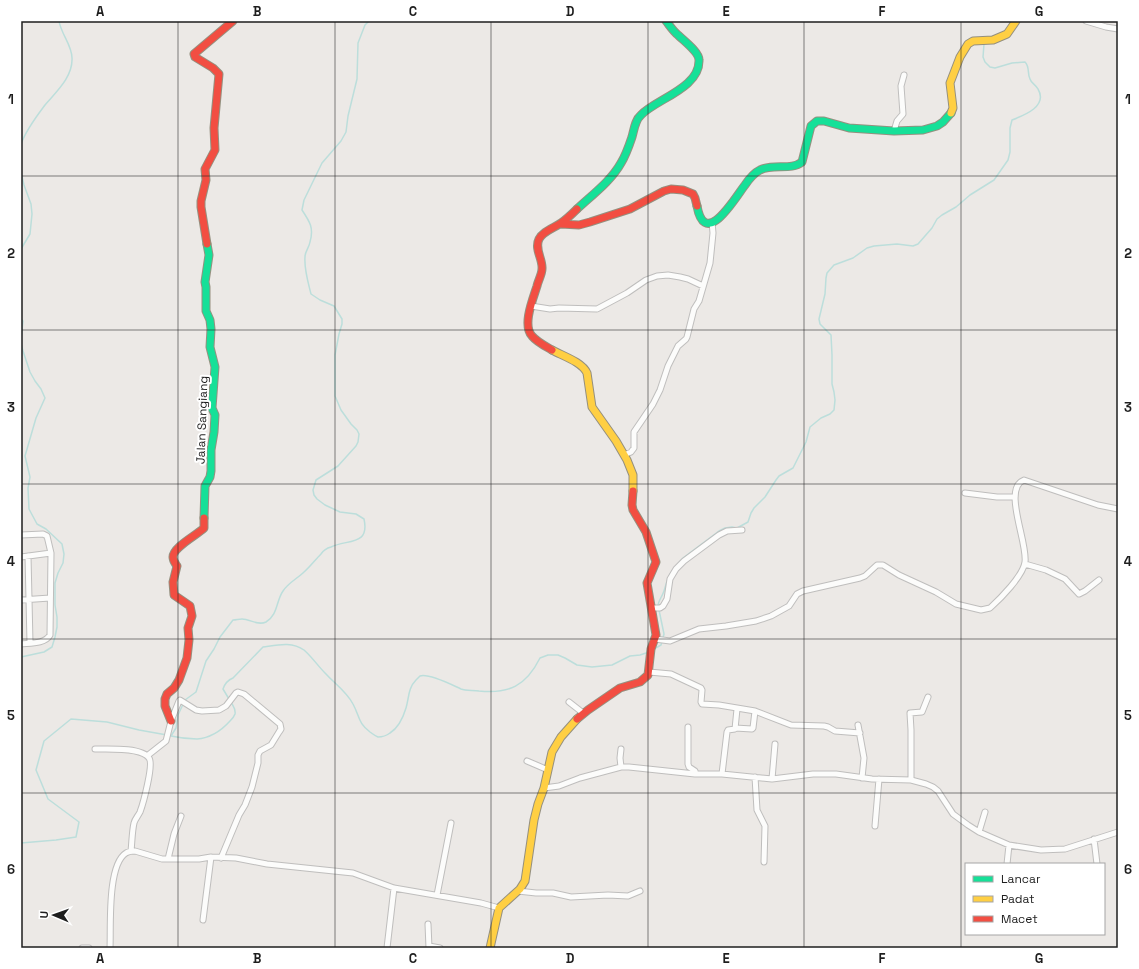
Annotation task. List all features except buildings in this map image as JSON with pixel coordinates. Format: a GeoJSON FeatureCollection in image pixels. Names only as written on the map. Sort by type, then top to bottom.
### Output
{"type":"FeatureCollection","features":[{"type":"Feature","properties":{"kind":"street","name":"Jalan Sangiang"},"geometry":{"type":"LineString","coordinates":[[171,721],[165,706],[166,697],[168,692],[174,688],[179,680],[187,658],[189,640],[188,628],[192,616],[190,606],[174,595],[173,582],[177,566],[173,560],[173,554],[177,548],[196,536],[204,528],[206,486],[211,471],[211,450],[215,415],[212,404],[215,367],[210,347],[210,320],[206,311],[205,282],[209,255],[201,201],[206,186],[205,169],[216,150],[214,123],[219,74],[213,68],[195,57],[194,54],[234,21]]}},
{"type":"Feature","properties":{"kind":"street"},"geometry":{"type":"LineString","coordinates":[[490,948],[499,908],[518,891],[525,881],[534,820],[544,788],[552,752],[561,737],[583,714],[620,688],[644,680],[649,672],[651,653],[657,640],[655,608],[647,583],[656,562],[646,532],[633,510],[633,475],[624,455],[592,407],[585,368],[538,341],[529,333],[528,324],[531,306],[542,270],[542,265],[537,251],[540,237],[569,218],[603,185],[620,166],[640,116],[677,93],[691,79],[697,70],[699,59],[696,53],[666,21]]}},
{"type":"Feature","properties":{"kind":"street"},"geometry":{"type":"LineString","coordinates":[[561,224],[581,224],[627,210],[649,200],[664,190],[677,189],[692,193],[700,219],[703,221],[712,222],[726,211],[748,180],[759,171],[767,167],[798,165],[802,162],[811,126],[817,121],[824,120],[849,128],[894,131],[923,130],[937,126],[952,112],[953,108],[950,83],[960,57],[968,44],[973,41],[993,40],[1007,34],[1016,21]]}},
{"type":"Feature","properties":{"kind":"street"},"geometry":{"type":"LineString","coordinates":[[1086,21],[1118,29]]}},
{"type":"Feature","properties":{"kind":"street"},"geometry":{"type":"LineString","coordinates":[[894,131],[897,121],[903,114],[901,86],[904,75]]}},
{"type":"Feature","properties":{"kind":"street"},"geometry":{"type":"LineString","coordinates":[[624,455],[633,450],[634,432],[653,404],[660,390],[668,366],[678,346],[686,340],[694,309],[699,301],[710,263],[713,233],[712,222]]}},
{"type":"Feature","properties":{"kind":"street"},"geometry":{"type":"LineString","coordinates":[[531,306],[553,309],[597,309],[646,280],[653,277],[670,275],[688,279],[703,286]]}},
{"type":"Feature","properties":{"kind":"street"},"geometry":{"type":"LineString","coordinates":[[657,640],[670,641],[699,629],[726,626],[771,616],[789,606],[796,594],[802,591],[860,578],[879,565],[885,566],[899,575],[936,592],[956,604],[986,610],[1010,589],[1025,564],[1024,547],[1014,497],[1019,482],[1024,480],[1098,505],[1118,509]]}},
{"type":"Feature","properties":{"kind":"street"},"geometry":{"type":"LineString","coordinates":[[966,493],[997,497],[1014,497]]}},
{"type":"Feature","properties":{"kind":"street"},"geometry":{"type":"LineString","coordinates":[[655,608],[662,606],[667,599],[670,579],[676,569],[684,561],[726,531],[742,530]]}},
{"type":"Feature","properties":{"kind":"street"},"geometry":{"type":"LineString","coordinates":[[21,535],[45,534],[47,536],[51,553],[50,635],[47,640],[21,644]]}},
{"type":"Feature","properties":{"kind":"street"},"geometry":{"type":"LineString","coordinates":[[21,557],[51,553]]}},
{"type":"Feature","properties":{"kind":"street"},"geometry":{"type":"LineString","coordinates":[[28,556],[30,643]]}},
{"type":"Feature","properties":{"kind":"street"},"geometry":{"type":"LineString","coordinates":[[1025,564],[1046,570],[1065,579],[1079,594],[1099,580]]}},
{"type":"Feature","properties":{"kind":"street"},"geometry":{"type":"LineString","coordinates":[[21,600],[50,598]]}},
{"type":"Feature","properties":{"kind":"street"},"geometry":{"type":"LineString","coordinates":[[649,672],[671,674],[701,688],[701,704],[755,711],[791,725],[824,726],[835,731],[860,733]]}},
{"type":"Feature","properties":{"kind":"street"},"geometry":{"type":"LineString","coordinates":[[147,756],[166,741],[171,721],[178,704],[183,702],[190,708],[196,710],[219,710],[226,706],[236,693],[241,693],[250,698],[281,726],[280,732],[271,745],[260,751],[258,755],[258,763],[252,787],[221,858]]}},
{"type":"Feature","properties":{"kind":"street"},"geometry":{"type":"LineString","coordinates":[[911,780],[910,713],[922,712],[928,697]]}},
{"type":"Feature","properties":{"kind":"street"},"geometry":{"type":"LineString","coordinates":[[569,702],[583,714]]}},
{"type":"Feature","properties":{"kind":"street"},"geometry":{"type":"LineString","coordinates":[[735,728],[737,708]]}},
{"type":"Feature","properties":{"kind":"street"},"geometry":{"type":"LineString","coordinates":[[722,774],[726,732],[728,730],[735,730],[735,728],[752,729],[755,711]]}},
{"type":"Feature","properties":{"kind":"street"},"geometry":{"type":"LineString","coordinates":[[858,725],[864,758],[862,778]]}},
{"type":"Feature","properties":{"kind":"street"},"geometry":{"type":"LineString","coordinates":[[688,727],[688,764],[696,774]]}},
{"type":"Feature","properties":{"kind":"street"},"geometry":{"type":"LineString","coordinates":[[772,779],[775,744]]}},
{"type":"Feature","properties":{"kind":"street"},"geometry":{"type":"LineString","coordinates":[[95,749],[127,749],[143,753],[150,760],[150,772],[144,800],[134,825],[131,851]]}},
{"type":"Feature","properties":{"kind":"street"},"geometry":{"type":"LineString","coordinates":[[621,749],[621,767]]}},
{"type":"Feature","properties":{"kind":"street"},"geometry":{"type":"LineString","coordinates":[[527,761],[548,770]]}},
{"type":"Feature","properties":{"kind":"street"},"geometry":{"type":"LineString","coordinates":[[544,788],[559,786],[580,778],[621,767],[772,779],[821,773],[836,774],[862,778],[911,780],[926,784],[938,791],[953,814],[979,832],[1009,845],[1041,850],[1065,849],[1094,838],[1118,832]]}},
{"type":"Feature","properties":{"kind":"street"},"geometry":{"type":"LineString","coordinates":[[754,777],[757,810],[765,826],[764,862]]}},
{"type":"Feature","properties":{"kind":"street"},"geometry":{"type":"LineString","coordinates":[[875,826],[879,779]]}},
{"type":"Feature","properties":{"kind":"street"},"geometry":{"type":"LineString","coordinates":[[979,832],[985,812]]}},
{"type":"Feature","properties":{"kind":"street"},"geometry":{"type":"LineString","coordinates":[[168,859],[174,834],[181,816]]}},
{"type":"Feature","properties":{"kind":"street"},"geometry":{"type":"LineString","coordinates":[[437,895],[451,823]]}},
{"type":"Feature","properties":{"kind":"street"},"geometry":{"type":"LineString","coordinates":[[1094,838],[1097,863]]}},
{"type":"Feature","properties":{"kind":"street"},"geometry":{"type":"LineString","coordinates":[[1007,863],[1009,845]]}},
{"type":"Feature","properties":{"kind":"street"},"geometry":{"type":"LineString","coordinates":[[110,948],[111,898],[114,877],[121,859],[126,853],[131,851],[168,859],[199,859],[211,857],[236,858],[267,864],[352,873],[394,888],[481,903],[499,908]]}},
{"type":"Feature","properties":{"kind":"street"},"geometry":{"type":"LineString","coordinates":[[203,920],[211,857]]}},
{"type":"Feature","properties":{"kind":"street"},"geometry":{"type":"LineString","coordinates":[[387,948],[394,888]]}},
{"type":"Feature","properties":{"kind":"street"},"geometry":{"type":"LineString","coordinates":[[518,891],[553,893],[571,897],[608,895],[628,896],[640,891]]}},
{"type":"Feature","properties":{"kind":"street"},"geometry":{"type":"LineString","coordinates":[[428,924],[429,947],[440,948]]}},
{"type":"Feature","properties":{"kind":"street"},"geometry":{"type":"LineString","coordinates":[[82,948],[89,948]]}},
{"type":"Feature","properties":{"kind":"waterway"},"geometry":{"type":"LineString","coordinates":[[21,144],[32,124],[45,105],[63,84],[70,72],[72,65],[72,53],[59,21]]}},
{"type":"Feature","properties":{"kind":"waterway"},"geometry":{"type":"LineString","coordinates":[[171,736],[176,728],[178,715],[185,700],[196,692],[206,661],[220,637],[233,620],[245,619],[257,623],[266,622],[273,616],[285,588],[302,574],[324,551],[328,548],[356,540],[364,534],[364,519],[356,514],[340,512],[325,505],[317,499],[313,490],[316,480],[338,466],[356,446],[359,434],[341,410],[335,396],[335,355],[342,319],[334,306],[311,294],[306,276],[305,262],[312,233],[309,222],[302,210],[304,200],[322,163],[341,141],[346,132],[348,116],[357,79],[358,43],[365,25],[369,21]]}},
{"type":"Feature","properties":{"kind":"waterway"},"geometry":{"type":"LineString","coordinates":[[675,567],[683,558],[719,531],[725,528],[737,528],[748,522],[754,508],[765,497],[779,476],[793,468],[806,442],[810,427],[834,410],[835,400],[832,384],[831,335],[820,324],[819,319],[825,294],[827,273],[834,265],[853,258],[867,248],[897,244],[913,246],[918,244],[932,228],[937,219],[994,180],[1008,160],[1012,120],[1034,109],[1038,105],[1040,95],[1029,77],[1025,62],[1012,63],[995,68],[990,67],[985,62],[983,57],[984,44]]}},
{"type":"Feature","properties":{"kind":"waterway"},"geometry":{"type":"LineString","coordinates":[[21,173],[31,204],[32,214],[30,234],[21,249]]}},
{"type":"Feature","properties":{"kind":"waterway"},"geometry":{"type":"LineString","coordinates":[[21,319],[23,321],[21,338]]}},
{"type":"Feature","properties":{"kind":"waterway"},"geometry":{"type":"LineString","coordinates":[[21,344],[30,372],[45,398],[36,418],[25,456],[30,477],[28,488],[29,509],[37,524],[46,529],[62,544],[64,554],[63,563],[55,583],[57,627],[52,647],[44,652],[21,657]]}},
{"type":"Feature","properties":{"kind":"waterway"},"geometry":{"type":"LineString","coordinates":[[658,606],[671,573]]}},
{"type":"Feature","properties":{"kind":"waterway"},"geometry":{"type":"LineString","coordinates":[[654,649],[661,645],[664,634],[659,610]]}},
{"type":"Feature","properties":{"kind":"waterway"},"geometry":{"type":"LineString","coordinates":[[229,699],[223,689],[226,683],[233,678],[263,647],[284,644],[294,645],[304,650],[347,696],[353,704],[361,723],[366,729],[376,736],[381,737],[393,731],[400,722],[406,708],[411,686],[420,676],[429,676],[463,690],[490,692],[516,686],[529,675],[535,668],[540,658],[548,655],[558,655],[577,665],[592,667],[612,665],[630,656],[649,652]]}},
{"type":"Feature","properties":{"kind":"waterway"},"geometry":{"type":"LineString","coordinates":[[171,736],[197,739],[219,731],[227,725],[235,714],[231,702]]}},
{"type":"Feature","properties":{"kind":"waterway"},"geometry":{"type":"LineString","coordinates":[[21,843],[76,837],[79,822],[48,799],[36,770],[44,741],[71,719],[107,722],[167,735]]}},
{"type":"Feature","properties":{"kind":"traffic: fast"},"geometry":{"type":"LineString","coordinates":[[577,209],[601,188],[617,170],[626,154],[639,117],[648,109],[685,85],[697,70],[699,60],[697,54],[666,21]]}},
{"type":"Feature","properties":{"kind":"traffic: fast"},"geometry":{"type":"LineString","coordinates":[[697,206],[701,218],[706,223],[713,222],[728,209],[748,181],[758,171],[770,167],[787,167],[798,165],[802,162],[811,126],[817,121],[824,121],[849,128],[894,131],[923,130],[937,126],[951,113]]}},
{"type":"Feature","properties":{"kind":"traffic: fast"},"geometry":{"type":"LineString","coordinates":[[204,518],[205,486],[210,477],[211,471],[211,450],[215,415],[212,408],[215,367],[210,347],[210,320],[206,311],[205,282],[209,255],[207,244]]}},
{"type":"Feature","properties":{"kind":"traffic: slow"},"geometry":{"type":"LineString","coordinates":[[951,113],[953,108],[950,83],[960,57],[968,44],[973,41],[993,40],[1007,34],[1016,21]]}},
{"type":"Feature","properties":{"kind":"traffic: slow"},"geometry":{"type":"LineString","coordinates":[[552,350],[577,362],[585,369],[587,373],[592,407],[616,441],[627,460],[633,475],[633,491]]}},
{"type":"Feature","properties":{"kind":"traffic: slow"},"geometry":{"type":"LineString","coordinates":[[490,948],[499,908],[520,889],[525,881],[534,820],[544,788],[552,752],[561,737],[577,719]]}},
{"type":"Feature","properties":{"kind":"traffic: jam"},"geometry":{"type":"LineString","coordinates":[[207,244],[201,201],[206,180],[205,169],[215,150],[214,128],[219,74],[213,68],[195,57],[194,54],[233,21]]}},
{"type":"Feature","properties":{"kind":"traffic: jam"},"geometry":{"type":"LineString","coordinates":[[561,224],[579,225],[590,222],[630,209],[664,191],[671,189],[683,190],[693,194],[697,206]]}},
{"type":"Feature","properties":{"kind":"traffic: jam"},"geometry":{"type":"LineString","coordinates":[[552,350],[541,344],[532,336],[528,325],[529,312],[542,271],[538,243],[543,234],[558,225],[577,209]]}},
{"type":"Feature","properties":{"kind":"traffic: jam"},"geometry":{"type":"LineString","coordinates":[[577,719],[620,688],[640,682],[648,675],[651,649],[656,635],[647,583],[656,562],[646,532],[633,510],[633,491]]}},
{"type":"Feature","properties":{"kind":"traffic: jam"},"geometry":{"type":"LineString","coordinates":[[171,721],[165,706],[165,699],[167,694],[174,688],[179,680],[187,658],[189,640],[188,628],[192,616],[190,606],[174,595],[173,582],[177,566],[173,557],[174,553],[181,545],[204,528],[204,518]]}}]}
